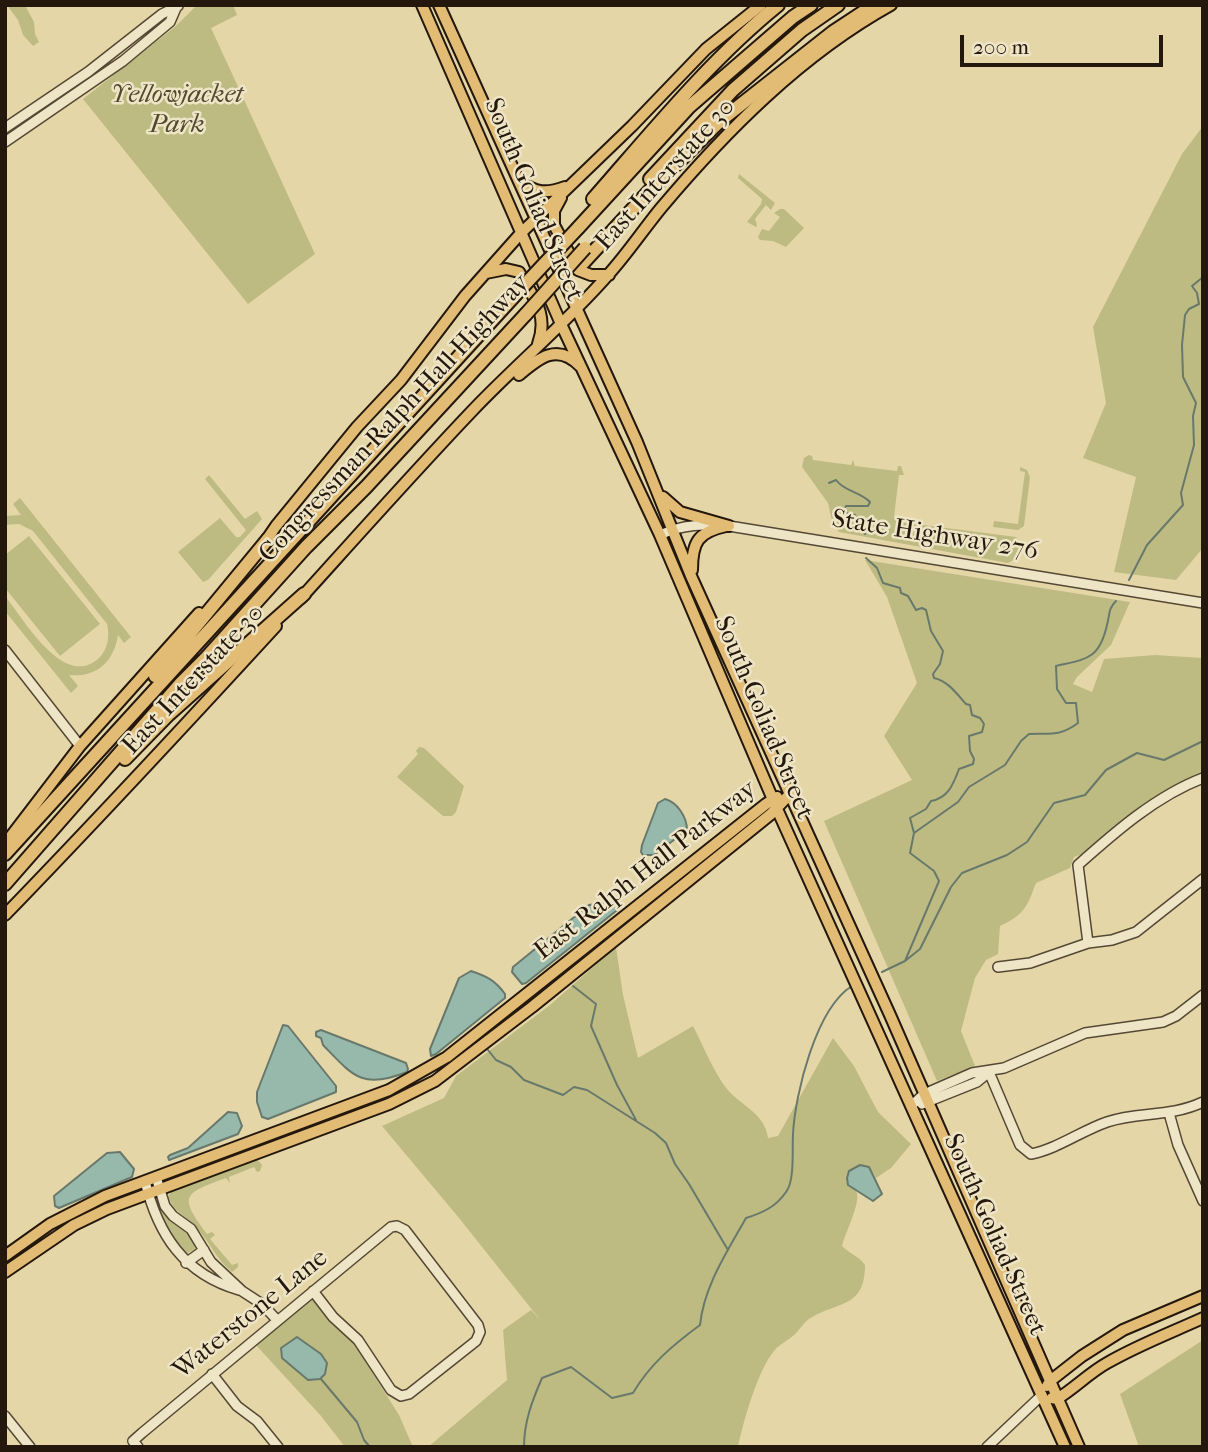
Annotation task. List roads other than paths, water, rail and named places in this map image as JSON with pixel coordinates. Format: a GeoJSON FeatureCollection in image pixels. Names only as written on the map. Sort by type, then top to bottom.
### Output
{"type":"FeatureCollection","features":[{"type":"Feature","properties":{"kind":"highway"},"geometry":{"type":"LineString","coordinates":[[575,225],[685,95],[747,32],[778,5]]}},
{"type":"Feature","properties":{"kind":"highway","name":"Congressman Ralph Hall Highway"},"geometry":{"type":"LineString","coordinates":[[5,854],[575,225],[689,107],[811,5]]}},
{"type":"Feature","properties":{"kind":"highway","name":"Congressman Ralph Hall Highway"},"geometry":{"type":"LineString","coordinates":[[5,884],[181,683],[526,314],[577,264],[585,248],[733,89],[802,30],[838,5]]}},
{"type":"Feature","properties":{"kind":"highway"},"geometry":{"type":"LineString","coordinates":[[577,264],[720,121],[833,32],[874,5]]}},
{"type":"Feature","properties":{"kind":"highway"},"geometry":{"type":"LineString","coordinates":[[120,726],[137,698],[268,539]]}},
{"type":"Feature","properties":{"kind":"highway"},"geometry":{"type":"LineString","coordinates":[[62,821],[168,715],[304,594]]}},
{"type":"Feature","properties":{"kind":"main road","name":"South Goliad Street"},"geometry":{"type":"LineString","coordinates":[[422,5],[561,324],[660,535],[774,804],[1065,1447]]}},
{"type":"Feature","properties":{"kind":"main road","name":"South Goliad Street"},"geometry":{"type":"LineString","coordinates":[[439,5],[658,491],[691,576],[791,793],[1079,1447]]}},
{"type":"Feature","properties":{"kind":"main road","name":"East Interstate 30"},"geometry":{"type":"LineString","coordinates":[[5,844],[80,746],[268,539],[275,526],[356,427],[401,380],[464,296],[521,233],[706,49],[761,5]]}},
{"type":"Feature","properties":{"kind":"main road","name":"East Interstate 30"},"geometry":{"type":"LineString","coordinates":[[5,915],[209,700],[475,409],[609,275],[660,209],[715,146],[804,64],[849,30],[891,5]]}},
{"type":"Feature","properties":{"kind":"main road"},"geometry":{"type":"LineString","coordinates":[[439,42],[453,35]]}},
{"type":"Feature","properties":{"kind":"main road"},"geometry":{"type":"LineString","coordinates":[[518,181],[540,192],[567,189]]}},
{"type":"Feature","properties":{"kind":"main road"},"geometry":{"type":"LineString","coordinates":[[567,189],[554,211],[554,225],[578,270],[591,275],[609,275]]}},
{"type":"Feature","properties":{"kind":"main road"},"geometry":{"type":"LineString","coordinates":[[486,272],[506,269],[519,272],[542,313],[544,324],[536,350]]}},
{"type":"Feature","properties":{"kind":"main road"},"geometry":{"type":"LineString","coordinates":[[501,384],[518,377],[538,358],[547,355],[566,356],[583,370]]}},
{"type":"Feature","properties":{"kind":"main road"},"geometry":{"type":"LineString","coordinates":[[658,491],[680,512],[729,526]]}},
{"type":"Feature","properties":{"kind":"main road"},"geometry":{"type":"LineString","coordinates":[[691,576],[692,554],[700,536],[708,530],[729,526]]}},
{"type":"Feature","properties":{"kind":"main road"},"geometry":{"type":"LineString","coordinates":[[715,665],[724,665],[750,723],[759,725]]}},
{"type":"Feature","properties":{"kind":"main road","name":"East Ralph Hall Parkway"},"geometry":{"type":"LineString","coordinates":[[5,1272],[74,1225],[160,1189],[389,1104],[435,1081],[532,1007],[642,910],[791,793]]}},
{"type":"Feature","properties":{"kind":"main road","name":"East Ralph Hall Parkway"},"geometry":{"type":"LineString","coordinates":[[5,1256],[50,1224],[105,1196],[389,1090],[428,1070],[642,910]]}},
{"type":"Feature","properties":{"kind":"main road"},"geometry":{"type":"LineString","coordinates":[[524,996],[532,1007]]}},
{"type":"Feature","properties":{"kind":"main road"},"geometry":{"type":"LineString","coordinates":[[428,1070],[435,1081]]}},
{"type":"Feature","properties":{"kind":"main road"},"geometry":{"type":"LineString","coordinates":[[1203,1296],[1124,1329],[1050,1381],[1042,1395],[1057,1399],[1075,1388],[1103,1364],[1145,1342],[1203,1318]]}},
{"type":"Feature","properties":{"kind":"street"},"geometry":{"type":"LineString","coordinates":[[5,128],[88,72],[162,13],[177,7]]}},
{"type":"Feature","properties":{"kind":"street"},"geometry":{"type":"LineString","coordinates":[[5,142],[123,61],[170,22],[177,7]]}},
{"type":"Feature","properties":{"kind":"street","name":"State Highway 276"},"geometry":{"type":"LineString","coordinates":[[660,535],[673,529],[699,525],[729,526],[1203,603]]}},
{"type":"Feature","properties":{"kind":"street"},"geometry":{"type":"LineString","coordinates":[[5,650],[80,746]]}},
{"type":"Feature","properties":{"kind":"street"},"geometry":{"type":"LineString","coordinates":[[1088,943],[1078,865],[1155,803],[1177,789],[1203,778]]}},
{"type":"Feature","properties":{"kind":"street"},"geometry":{"type":"LineString","coordinates":[[998,967],[1030,962],[1088,943],[1112,940],[1136,932],[1203,879]]}},
{"type":"Feature","properties":{"kind":"street"},"geometry":{"type":"LineString","coordinates":[[911,1106],[977,1082],[989,1072],[1085,1033],[1163,1022],[1176,1016],[1203,995]]}},
{"type":"Feature","properties":{"kind":"street"},"geometry":{"type":"LineString","coordinates":[[989,1072],[1020,1145],[1031,1154],[1107,1121],[1169,1113],[1203,1102]]}},
{"type":"Feature","properties":{"kind":"street"},"geometry":{"type":"LineString","coordinates":[[1169,1113],[1178,1144],[1203,1201]]}},
{"type":"Feature","properties":{"kind":"street"},"geometry":{"type":"LineString","coordinates":[[151,1179],[160,1189],[165,1206],[173,1216],[191,1229],[211,1262],[242,1292]]}},
{"type":"Feature","properties":{"kind":"street"},"geometry":{"type":"LineString","coordinates":[[151,1179],[148,1194],[164,1230],[186,1263],[204,1276],[242,1292],[262,1304],[277,1320]]}},
{"type":"Feature","properties":{"kind":"street","name":"Waterstone Lane"},"geometry":{"type":"LineString","coordinates":[[135,1444],[212,1374],[277,1320],[391,1227],[397,1226],[405,1230],[481,1332],[476,1341],[409,1394],[401,1396],[391,1390],[358,1340],[333,1317],[313,1291]]}},
{"type":"Feature","properties":{"kind":"street"},"geometry":{"type":"LineString","coordinates":[[186,1263],[204,1250]]}},
{"type":"Feature","properties":{"kind":"street"},"geometry":{"type":"LineString","coordinates":[[212,1374],[237,1406],[257,1421],[278,1447]]}},
{"type":"Feature","properties":{"kind":"street"},"geometry":{"type":"LineString","coordinates":[[987,1447],[1042,1395]]}},
{"type":"Feature","properties":{"kind":"street"},"geometry":{"type":"LineString","coordinates":[[5,1416],[30,1447]]}},
{"type":"Feature","properties":{"kind":"waterway"},"geometry":{"type":"LineString","coordinates":[[1129,580],[1147,545],[1183,505],[1181,493],[1194,445],[1193,416],[1196,403],[1183,377],[1182,345],[1185,315],[1189,309],[1199,304],[1197,293],[1192,286],[1203,277]]}},
{"type":"Feature","properties":{"kind":"waterway"},"geometry":{"type":"LineString","coordinates":[[829,483],[836,480],[870,502],[868,506],[846,506],[844,509],[845,513],[855,515],[858,528],[865,534]]}},
{"type":"Feature","properties":{"kind":"waterway"},"geometry":{"type":"LineString","coordinates":[[866,558],[877,568],[883,583],[900,588],[901,593],[908,596],[916,610],[926,610],[931,631],[943,651],[940,664],[933,674],[934,678],[956,692],[970,705],[972,715],[980,718],[984,724],[982,732],[969,736],[973,764],[959,769],[946,794],[931,801],[926,809],[910,818],[914,833]]}},
{"type":"Feature","properties":{"kind":"waterway"},"geometry":{"type":"LineString","coordinates":[[905,961],[939,881],[934,871],[910,853],[914,833],[958,802],[969,787],[1005,765],[1029,734],[1060,732],[1078,723],[1076,703],[1066,703],[1057,689],[1056,666],[1083,659],[1095,652],[1104,637],[1110,609],[1116,601]]}},
{"type":"Feature","properties":{"kind":"waterway"},"geometry":{"type":"LineString","coordinates":[[882,972],[905,961],[920,949],[951,887],[962,873],[1007,855],[1027,842],[1054,803],[1085,795],[1106,770],[1137,753],[1164,760],[1203,741]]}},
{"type":"Feature","properties":{"kind":"waterway"},"geometry":{"type":"LineString","coordinates":[[573,986],[596,1004],[591,1026],[636,1120]]}},
{"type":"Feature","properties":{"kind":"waterway"},"geometry":{"type":"LineString","coordinates":[[524,1447],[529,1412],[542,1378],[571,1367],[612,1398],[633,1393],[663,1356],[700,1325],[711,1283],[746,1218],[773,1206],[789,1187],[795,1117],[803,1075],[818,1032],[828,1013],[839,997],[852,986]]}},
{"type":"Feature","properties":{"kind":"waterway"},"geometry":{"type":"LineString","coordinates":[[488,1050],[496,1060],[511,1067],[524,1080],[563,1095],[574,1087],[587,1090],[655,1133],[666,1143],[675,1164],[728,1250]]}},
{"type":"Feature","properties":{"kind":"waterway"},"geometry":{"type":"LineString","coordinates":[[321,1379],[357,1422],[370,1447]]}},
{"type":"Feature","properties":{"kind":"park label","name":"Yellowjacket Park"},"geometry":{"type":"Point","coordinates":[177,111]}}]}
